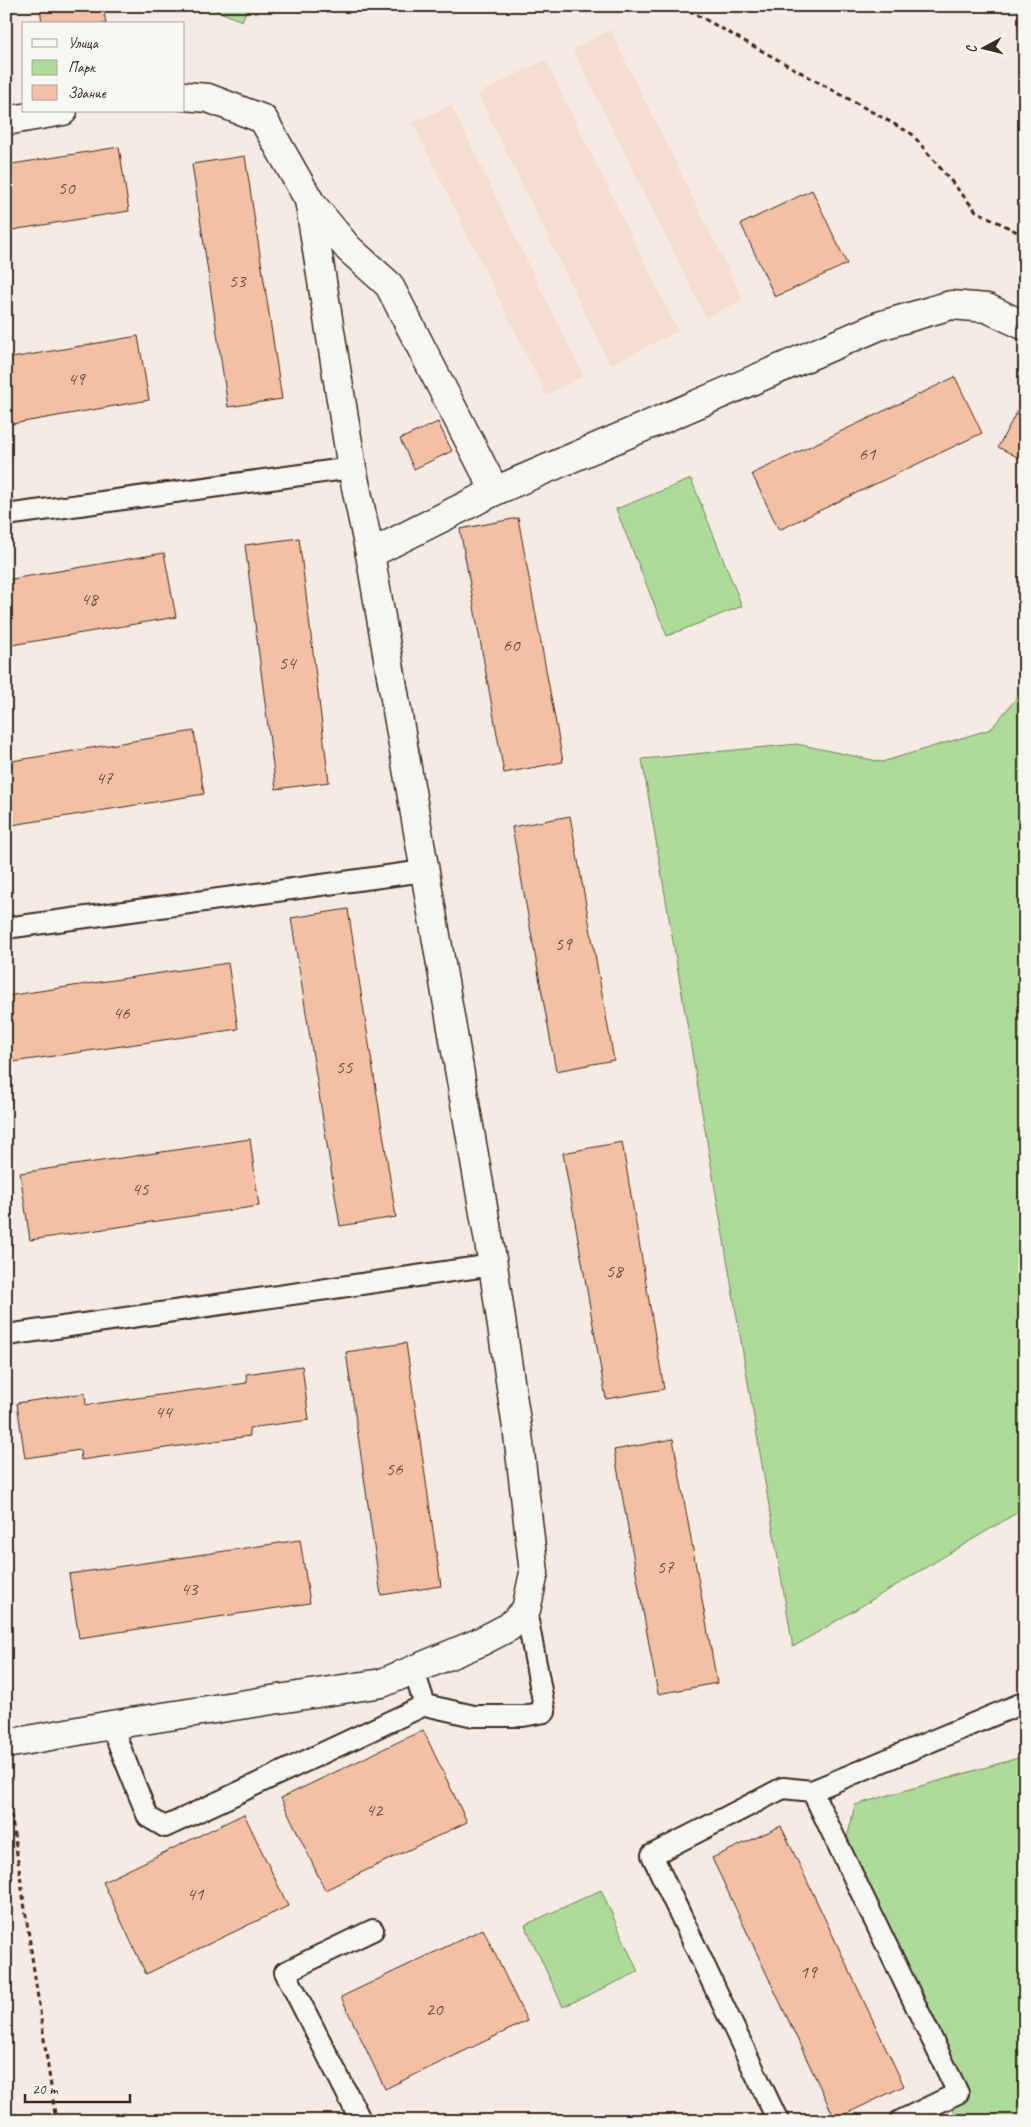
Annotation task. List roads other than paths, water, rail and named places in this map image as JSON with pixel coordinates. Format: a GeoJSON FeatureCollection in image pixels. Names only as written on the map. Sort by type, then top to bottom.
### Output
{"type":"FeatureCollection","features":[{"type":"Feature","properties":{"kind":"street"},"geometry":{"type":"LineString","coordinates":[[185,96],[208,98],[262,119],[309,200],[348,248],[389,285],[495,491]]}},
{"type":"Feature","properties":{"kind":"street"},"geometry":{"type":"LineString","coordinates":[[6,121],[57,112]]}},
{"type":"Feature","properties":{"kind":"street"},"geometry":{"type":"LineString","coordinates":[[6,1744],[111,1725],[382,1683],[463,1650],[509,1627],[526,1610],[534,1572],[518,1435],[493,1265],[370,554],[352,468],[309,200]]}},
{"type":"Feature","properties":{"kind":"street"},"geometry":{"type":"LineString","coordinates":[[370,554],[495,491],[880,326],[951,305],[987,308],[1025,326]]}},
{"type":"Feature","properties":{"kind":"lane"},"geometry":{"type":"LineString","coordinates":[[6,515],[352,468]]}},
{"type":"Feature","properties":{"kind":"lane"},"geometry":{"type":"LineString","coordinates":[[6,928],[424,871]]}},
{"type":"Feature","properties":{"kind":"lane"},"geometry":{"type":"LineString","coordinates":[[7,1335],[493,1265]]}},
{"type":"Feature","properties":{"kind":"lane"},"geometry":{"type":"LineString","coordinates":[[111,1725],[148,1817],[165,1826],[425,1705],[474,1716],[523,1716],[545,1712],[526,1610]]}},
{"type":"Feature","properties":{"kind":"lane"},"geometry":{"type":"LineString","coordinates":[[414,1670],[425,1705]]}},
{"type":"Feature","properties":{"kind":"lane"},"geometry":{"type":"LineString","coordinates":[[778,2121],[652,1854],[783,1788],[812,1791],[1025,1702]]}},
{"type":"Feature","properties":{"kind":"lane"},"geometry":{"type":"LineString","coordinates":[[812,1791],[958,2093],[900,2121]]}},
{"type":"Feature","properties":{"kind":"lane"},"geometry":{"type":"LineString","coordinates":[[360,2121],[286,1972],[373,1930]]}}]}
